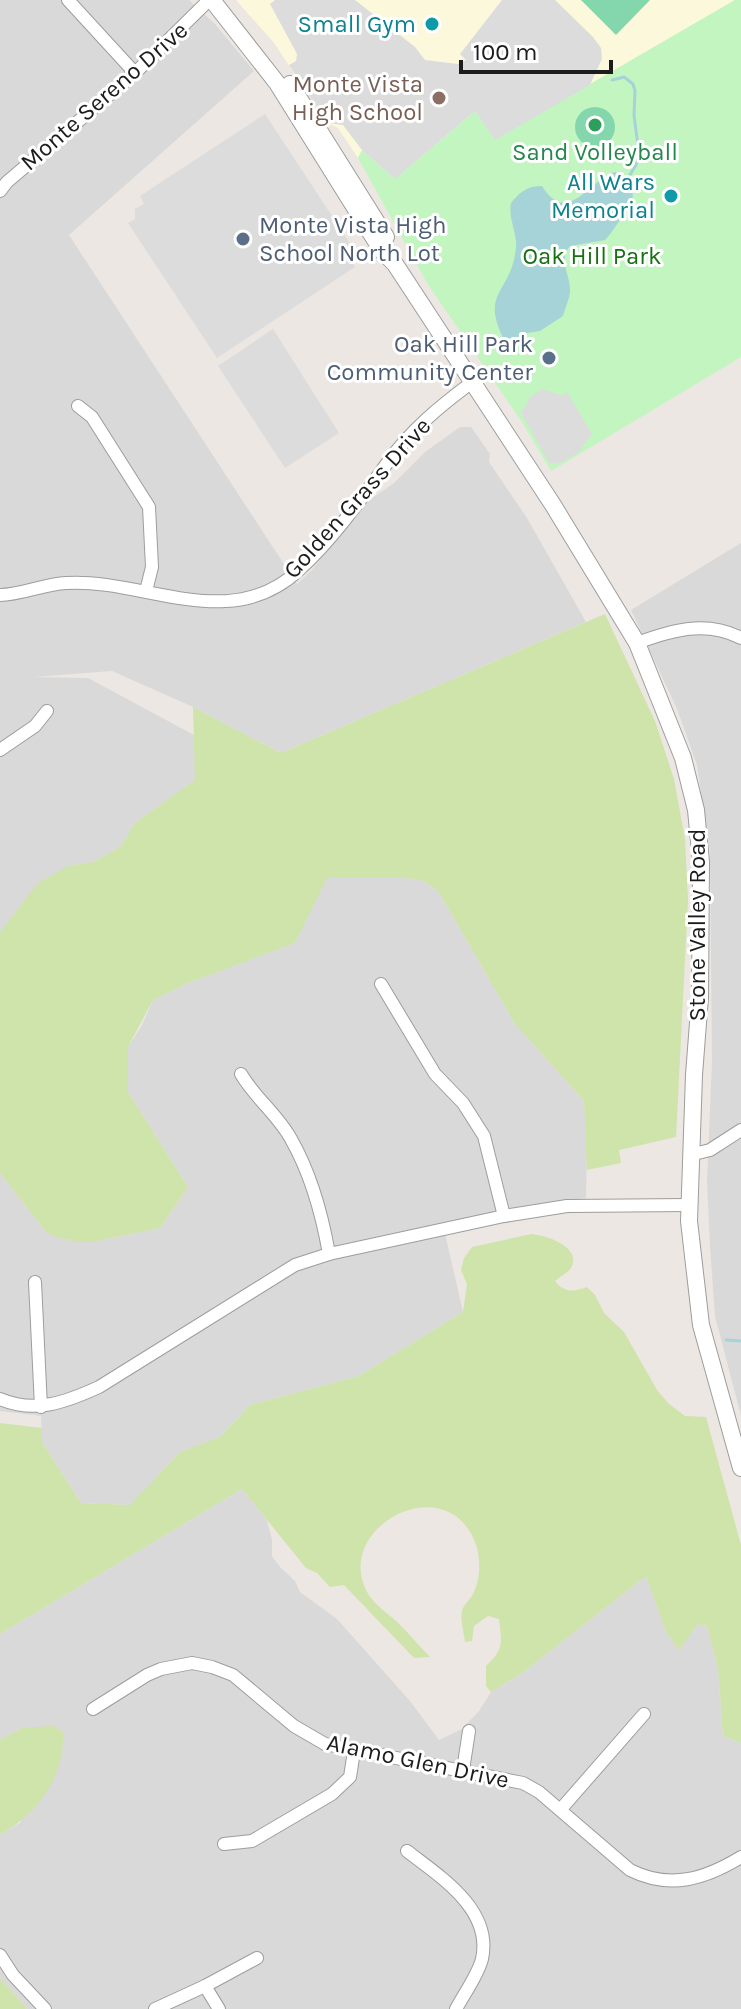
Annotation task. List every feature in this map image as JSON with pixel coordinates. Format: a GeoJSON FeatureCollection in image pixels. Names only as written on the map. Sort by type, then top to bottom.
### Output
{"type":"FeatureCollection","features":[{"type":"Feature","properties":{"kind":"street"},"geometry":{"type":"LineString","coordinates":[[68,0],[135,73]]}},
{"type":"Feature","properties":{"kind":"street","name":"Monte Sereno Drive"},"geometry":{"type":"LineString","coordinates":[[2,183],[135,73],[211,0]]}},
{"type":"Feature","properties":{"kind":"street","name":"Stone Valley Road"},"geometry":{"type":"LineString","coordinates":[[211,0],[233,15],[285,76],[334,151],[394,250],[395,264],[553,505],[637,643],[683,758],[696,810],[701,862],[700,997],[689,1205],[701,1325],[741,1468]]}},
{"type":"Feature","properties":{"kind":"street","name":"Golden Grass Drive"},"geometry":{"type":"LineString","coordinates":[[0,595],[66,583],[146,591],[192,602],[236,601],[252,597],[299,571],[421,423],[471,383]]}},
{"type":"Feature","properties":{"kind":"street"},"geometry":{"type":"LineString","coordinates":[[78,406],[92,417],[149,507],[152,567],[146,591]]}},
{"type":"Feature","properties":{"kind":"street"},"geometry":{"type":"LineString","coordinates":[[637,643],[674,630],[700,627],[728,632],[741,638]]}},
{"type":"Feature","properties":{"kind":"street"},"geometry":{"type":"LineString","coordinates":[[0,750],[35,726],[47,711]]}},
{"type":"Feature","properties":{"kind":"street"},"geometry":{"type":"LineString","coordinates":[[381,984],[435,1074],[463,1103],[484,1136],[504,1216]]}},
{"type":"Feature","properties":{"kind":"street"},"geometry":{"type":"LineString","coordinates":[[241,1074],[251,1091],[291,1138],[321,1214],[329,1254]]}},
{"type":"Feature","properties":{"kind":"street"},"geometry":{"type":"LineString","coordinates":[[690,1155],[710,1150],[741,1130]]}},
{"type":"Feature","properties":{"kind":"street"},"geometry":{"type":"LineString","coordinates":[[0,1399],[11,1404],[41,1407],[74,1399],[99,1387],[295,1265],[329,1254],[504,1216],[567,1206],[689,1205]]}},
{"type":"Feature","properties":{"kind":"street"},"geometry":{"type":"LineString","coordinates":[[35,1282],[41,1407]]}},
{"type":"Feature","properties":{"kind":"street","name":"Alamo Glen Drive"},"geometry":{"type":"LineString","coordinates":[[93,1709],[161,1669],[192,1663],[212,1667],[233,1675],[306,1734],[325,1744],[523,1783],[561,1809],[630,1870],[652,1879],[670,1881],[706,1876],[741,1857]]}},
{"type":"Feature","properties":{"kind":"street"},"geometry":{"type":"LineString","coordinates":[[561,1809],[644,1714]]}},
{"type":"Feature","properties":{"kind":"street"},"geometry":{"type":"LineString","coordinates":[[463,1770],[469,1731]]}},
{"type":"Feature","properties":{"kind":"street"},"geometry":{"type":"LineString","coordinates":[[224,1844],[252,1841],[332,1794],[350,1777],[354,1751]]}},
{"type":"Feature","properties":{"kind":"street"},"geometry":{"type":"LineString","coordinates":[[407,1851],[460,1895],[479,1928],[482,1958],[456,2009]]}},
{"type":"Feature","properties":{"kind":"street"},"geometry":{"type":"LineString","coordinates":[[0,1955],[13,1975],[45,2009]]}},
{"type":"Feature","properties":{"kind":"street"},"geometry":{"type":"LineString","coordinates":[[155,2009],[257,1958]]}},
{"type":"Feature","properties":{"kind":"street"},"geometry":{"type":"LineString","coordinates":[[205,1986],[219,2009]]}},
{"type":"Feature","properties":{"kind":"shaded area"},"geometry":{"type":"Polygon","coordinates":[[[0,0],[189,0],[215,24],[254,71],[69,235],[297,584],[366,502],[393,484],[425,452],[460,427],[471,427],[490,454],[489,462],[527,518],[586,622],[281,753],[193,707],[112,671],[34,677],[88,678],[194,735],[196,780],[135,823],[120,847],[93,862],[68,866],[0,932],[0,0]]]}},
{"type":"Feature","properties":{"kind":"shaded area","name":"Monte Vista High School"},"geometry":{"type":"Polygon","coordinates":[[[236,0],[735,0],[495,140],[362,151],[358,158],[338,128],[327,123],[274,43],[236,0]]]}},
{"type":"Feature","properties":{"kind":"shaded area","name":"Monte Vista High School"},"geometry":{"type":"Polygon","coordinates":[[[275,0],[355,0],[415,47],[425,60],[458,64],[466,60],[460,54],[502,0],[555,0],[593,37],[601,48],[602,59],[590,85],[495,140],[475,111],[395,179],[362,150],[343,125],[327,123],[289,65],[296,61],[297,54],[270,4],[275,0]]]}},
{"type":"Feature","properties":{"kind":"shaded area","name":"Monte Vista High School North Lot"},"geometry":{"type":"Polygon","coordinates":[[[265,114],[357,254],[350,259],[355,267],[217,358],[128,223],[135,219],[135,209],[144,204],[140,196],[265,114]]]}},
{"type":"Feature","properties":{"kind":"shaded area"},"geometry":{"type":"Polygon","coordinates":[[[273,329],[339,433],[285,468],[218,366],[273,329]]]}},
{"type":"Feature","properties":{"kind":"shaded area"},"geometry":{"type":"Polygon","coordinates":[[[543,389],[563,396],[567,392],[592,434],[578,453],[560,463],[550,464],[521,413],[531,396],[543,389]]]}},
{"type":"Feature","properties":{"kind":"shaded area"},"geometry":{"type":"Polygon","coordinates":[[[741,543],[741,1416],[715,1316],[710,1247],[707,1181],[712,1061],[710,852],[697,765],[677,709],[631,610],[741,543]]]}},
{"type":"Feature","properties":{"kind":"shaded area"},"geometry":{"type":"Polygon","coordinates":[[[326,878],[406,878],[424,881],[438,891],[515,1024],[584,1101],[586,1198],[521,1207],[443,1225],[463,1312],[359,1376],[250,1405],[220,1437],[180,1452],[130,1505],[81,1503],[42,1442],[41,1416],[0,1411],[0,1173],[46,1232],[68,1240],[97,1241],[160,1228],[188,1187],[128,1092],[128,1047],[153,1000],[188,983],[295,943],[326,878]]]}},
{"type":"Feature","properties":{"kind":"shaded area"},"geometry":{"type":"Polygon","coordinates":[[[242,1489],[267,1520],[272,1556],[280,1567],[295,1581],[300,1592],[337,1619],[410,1701],[439,1740],[462,1729],[491,1692],[522,1673],[646,1576],[666,1632],[679,1649],[698,1624],[707,1626],[718,1668],[723,1736],[741,1743],[741,2009],[27,2009],[0,1978],[0,1835],[21,1822],[22,1728],[0,1740],[0,1634],[242,1489]]]}},
{"type":"Feature","properties":{"kind":"green space"},"geometry":{"type":"Polygon","coordinates":[[[581,0],[650,0],[616,35],[581,0]]]}},
{"type":"Feature","properties":{"kind":"green space","name":"Oak Hill Park"},"geometry":{"type":"Polygon","coordinates":[[[735,0],[741,0],[741,357],[551,471],[522,422],[427,283],[358,158],[362,150],[395,179],[475,111],[495,139],[735,0]]]}},
{"type":"Feature","properties":{"kind":"green space","name":"Sand Volleyball"},"geometry":{"type":"Polygon","coordinates":[[[595,107],[609,113],[615,127],[609,141],[595,147],[581,141],[575,127],[581,113],[595,107]]]}},
{"type":"Feature","properties":{"kind":"green space"},"geometry":{"type":"Polygon","coordinates":[[[605,614],[655,721],[674,779],[685,839],[688,900],[676,1137],[619,1150],[621,1163],[587,1170],[584,1101],[515,1024],[438,891],[424,881],[406,878],[327,878],[295,943],[188,983],[153,1000],[128,1047],[128,1092],[188,1187],[160,1228],[80,1242],[46,1232],[0,1173],[0,932],[38,883],[68,866],[93,862],[120,847],[135,823],[195,780],[193,707],[281,753],[605,614]]]}},
{"type":"Feature","properties":{"kind":"green space"},"geometry":{"type":"Polygon","coordinates":[[[531,1234],[553,1239],[572,1254],[571,1268],[555,1281],[562,1288],[570,1290],[587,1287],[595,1295],[604,1313],[624,1332],[657,1390],[668,1403],[685,1416],[706,1417],[741,1545],[741,1743],[723,1736],[718,1668],[707,1626],[698,1624],[679,1650],[666,1632],[646,1576],[522,1673],[491,1692],[486,1686],[486,1666],[500,1645],[499,1619],[488,1616],[474,1626],[472,1641],[465,1642],[462,1611],[477,1585],[478,1554],[464,1523],[445,1510],[422,1507],[400,1513],[380,1526],[366,1544],[361,1566],[366,1590],[372,1599],[430,1657],[414,1658],[344,1585],[330,1587],[317,1573],[306,1568],[242,1489],[0,1634],[0,1423],[42,1428],[42,1442],[81,1503],[130,1505],[180,1452],[220,1437],[250,1405],[359,1376],[463,1312],[467,1284],[461,1270],[464,1258],[472,1247],[531,1234]]]}},
{"type":"Feature","properties":{"kind":"green space"},"geometry":{"type":"Polygon","coordinates":[[[54,1726],[63,1732],[54,1779],[37,1805],[0,1835],[0,1740],[22,1728],[54,1726]]]}},
{"type":"Feature","properties":{"kind":"green space"},"geometry":{"type":"Polygon","coordinates":[[[0,1978],[27,2009],[0,2009],[0,1978]]]}},
{"type":"Feature","properties":{"kind":"water"},"geometry":{"type":"Polygon","coordinates":[[[616,172],[632,181],[633,201],[605,240],[570,246],[565,262],[570,290],[563,316],[540,331],[527,333],[524,340],[509,349],[499,330],[495,304],[513,263],[516,247],[511,203],[524,190],[542,186],[552,198],[570,202],[616,172]]]}},
{"type":"Feature","properties":{"kind":"waterway"},"geometry":{"type":"LineString","coordinates":[[612,80],[624,77],[633,84],[635,91],[634,115],[639,154],[628,178]]}},
{"type":"Feature","properties":{"kind":"waterway"},"geometry":{"type":"LineString","coordinates":[[726,1340],[741,1341]]}},
{"type":"Feature","properties":{"kind":"place","name":"Small Gym"},"geometry":{"type":"Point","coordinates":[432,24]}},
{"type":"Feature","properties":{"kind":"place","name":"Monte Vista High School"},"geometry":{"type":"Point","coordinates":[439,98]}},
{"type":"Feature","properties":{"kind":"place","name":"Sand Volleyball"},"geometry":{"type":"Point","coordinates":[595,125]}},
{"type":"Feature","properties":{"kind":"place","name":"All Wars Memorial"},"geometry":{"type":"Point","coordinates":[671,196]}},
{"type":"Feature","properties":{"kind":"place","name":"Monte Vista High School North Lot"},"geometry":{"type":"Point","coordinates":[243,239]}},
{"type":"Feature","properties":{"kind":"place","name":"Oak Hill Park Community Center"},"geometry":{"type":"Point","coordinates":[549,358]}}]}
